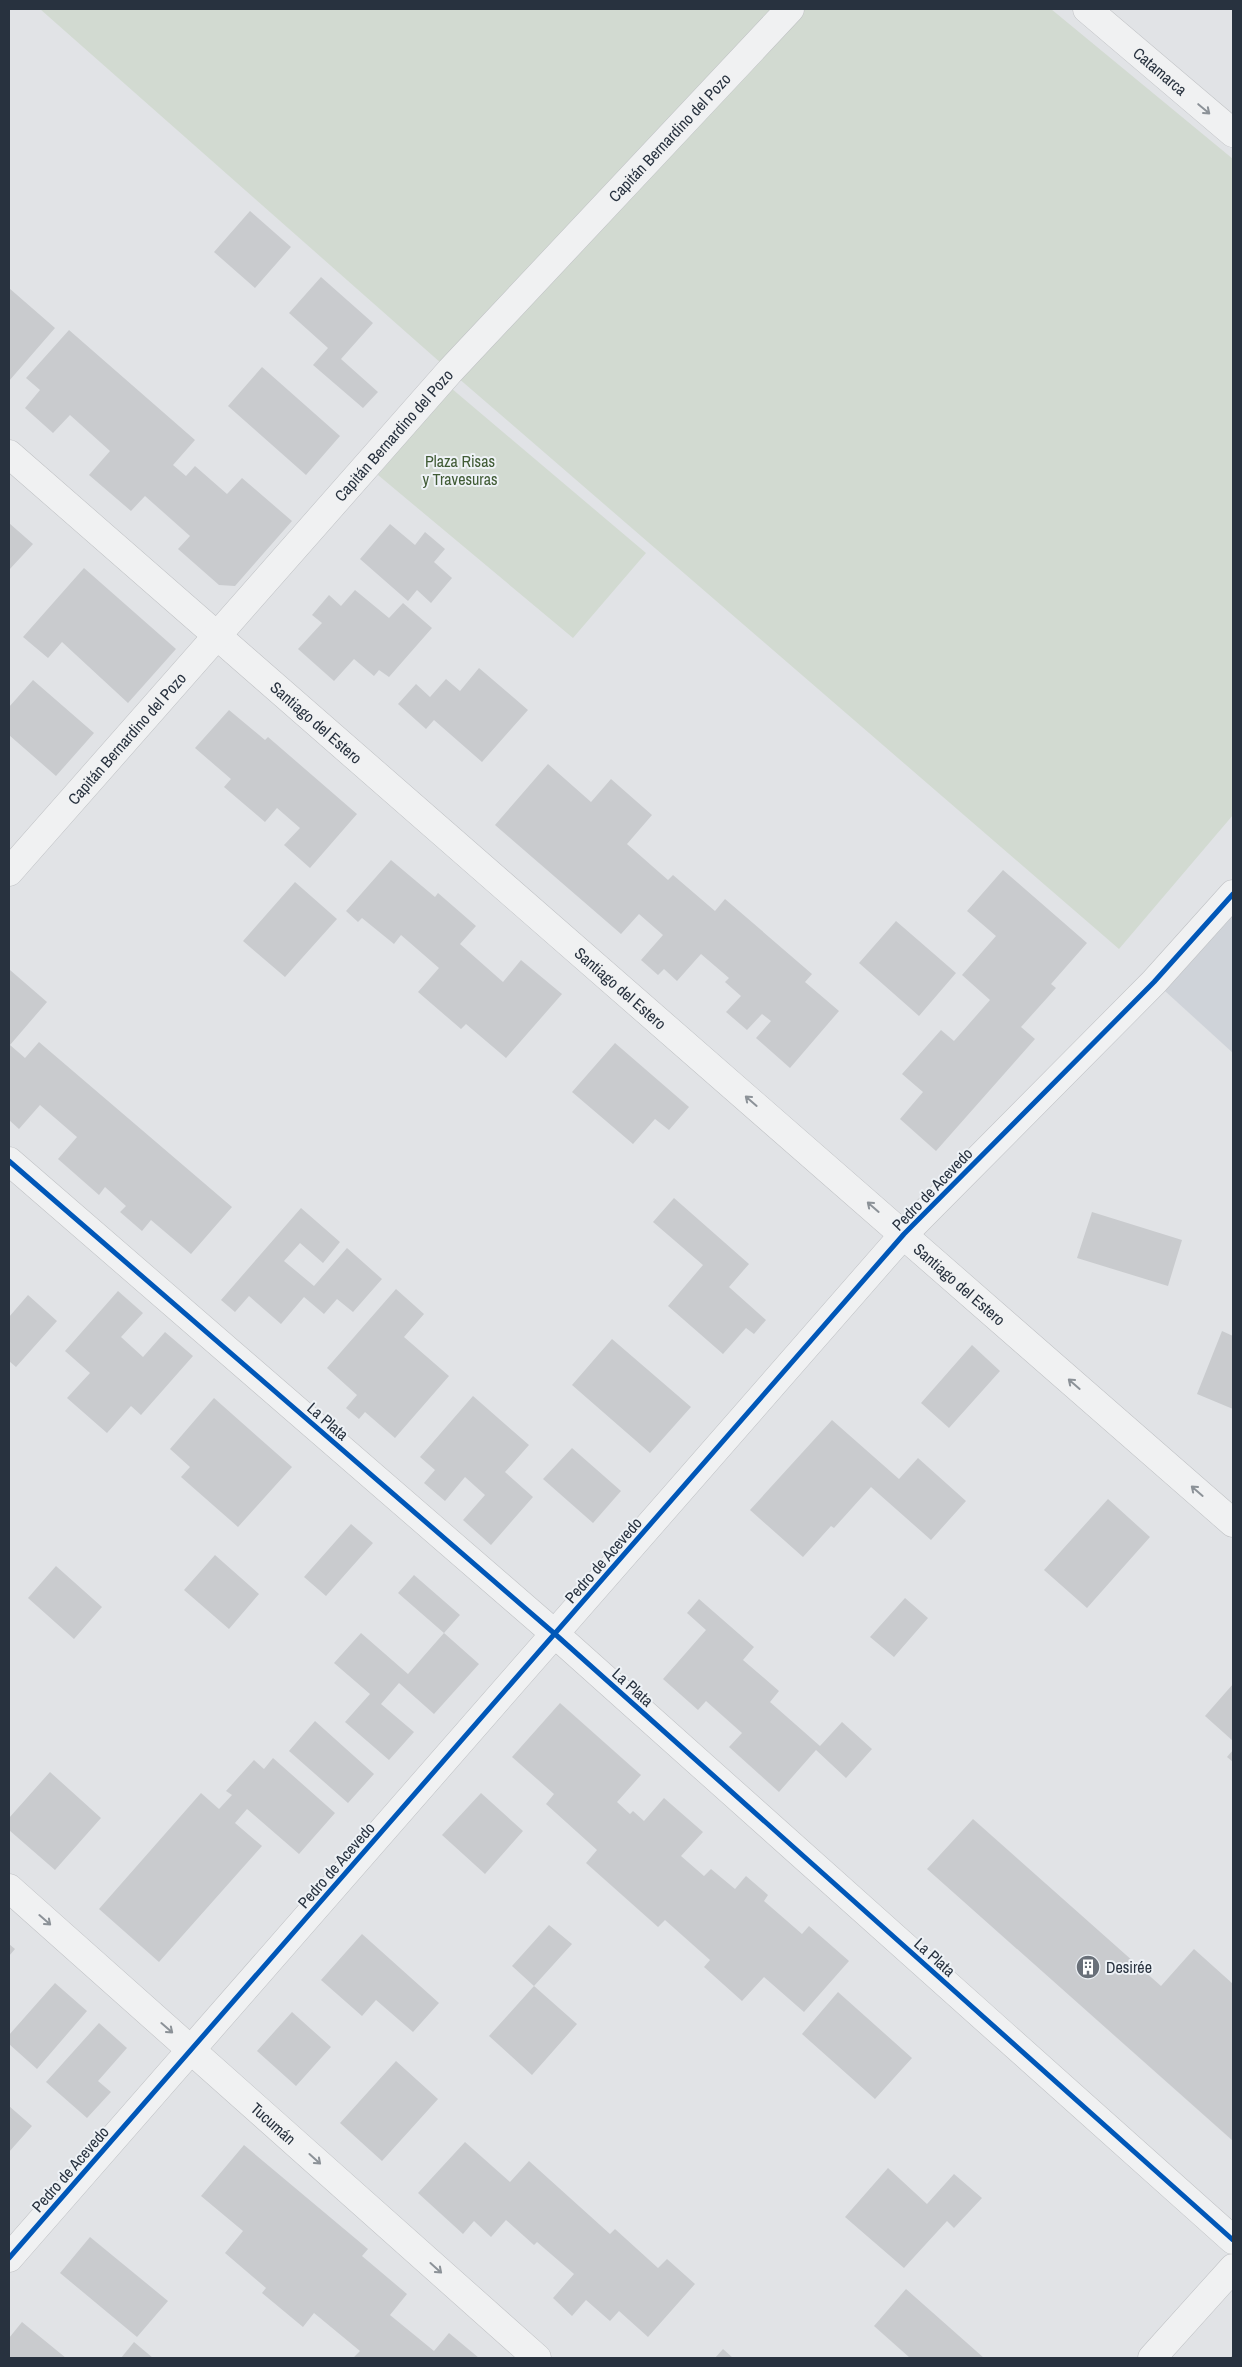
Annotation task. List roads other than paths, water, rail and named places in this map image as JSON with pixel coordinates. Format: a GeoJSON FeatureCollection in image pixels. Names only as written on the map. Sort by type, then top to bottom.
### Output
{"type":"FeatureCollection","features":[{"type":"Feature","properties":{"kind":"street","name":"Capitán Bernardino del Pozo"},"geometry":{"type":"LineString","coordinates":[[9,872],[450,371],[790,9]]}},
{"type":"Feature","properties":{"kind":"street","name":"Catamarca"},"geometry":{"type":"LineString","coordinates":[[1087,9],[1233,133]]}},
{"type":"Feature","properties":{"kind":"street","name":"Santiago del Estero"},"geometry":{"type":"LineString","coordinates":[[9,454],[216,637],[904,1234],[1233,1523]]}},
{"type":"Feature","properties":{"kind":"street","name":"Pedro de Acevedo"},"geometry":{"type":"LineString","coordinates":[[9,2258],[904,1234],[1154,982],[1233,894]]}},
{"type":"Feature","properties":{"kind":"street","name":"La Plata"},"geometry":{"type":"LineString","coordinates":[[9,1161],[555,1634],[1233,2240]]}},
{"type":"Feature","properties":{"kind":"street","name":"Tucumán"},"geometry":{"type":"LineString","coordinates":[[9,1888],[537,2358]]}},
{"type":"Feature","properties":{"kind":"street"},"geometry":{"type":"LineString","coordinates":[[1152,2358],[1233,2268]]}},
{"type":"Feature","properties":{"kind":"place","name":"Desirée"},"geometry":{"type":"Point","coordinates":[1088,1967]}},
{"type":"Feature","properties":{"kind":"park label","name":"Plaza Risas y Travesuras"},"geometry":{"type":"Point","coordinates":[460,470]}}]}
